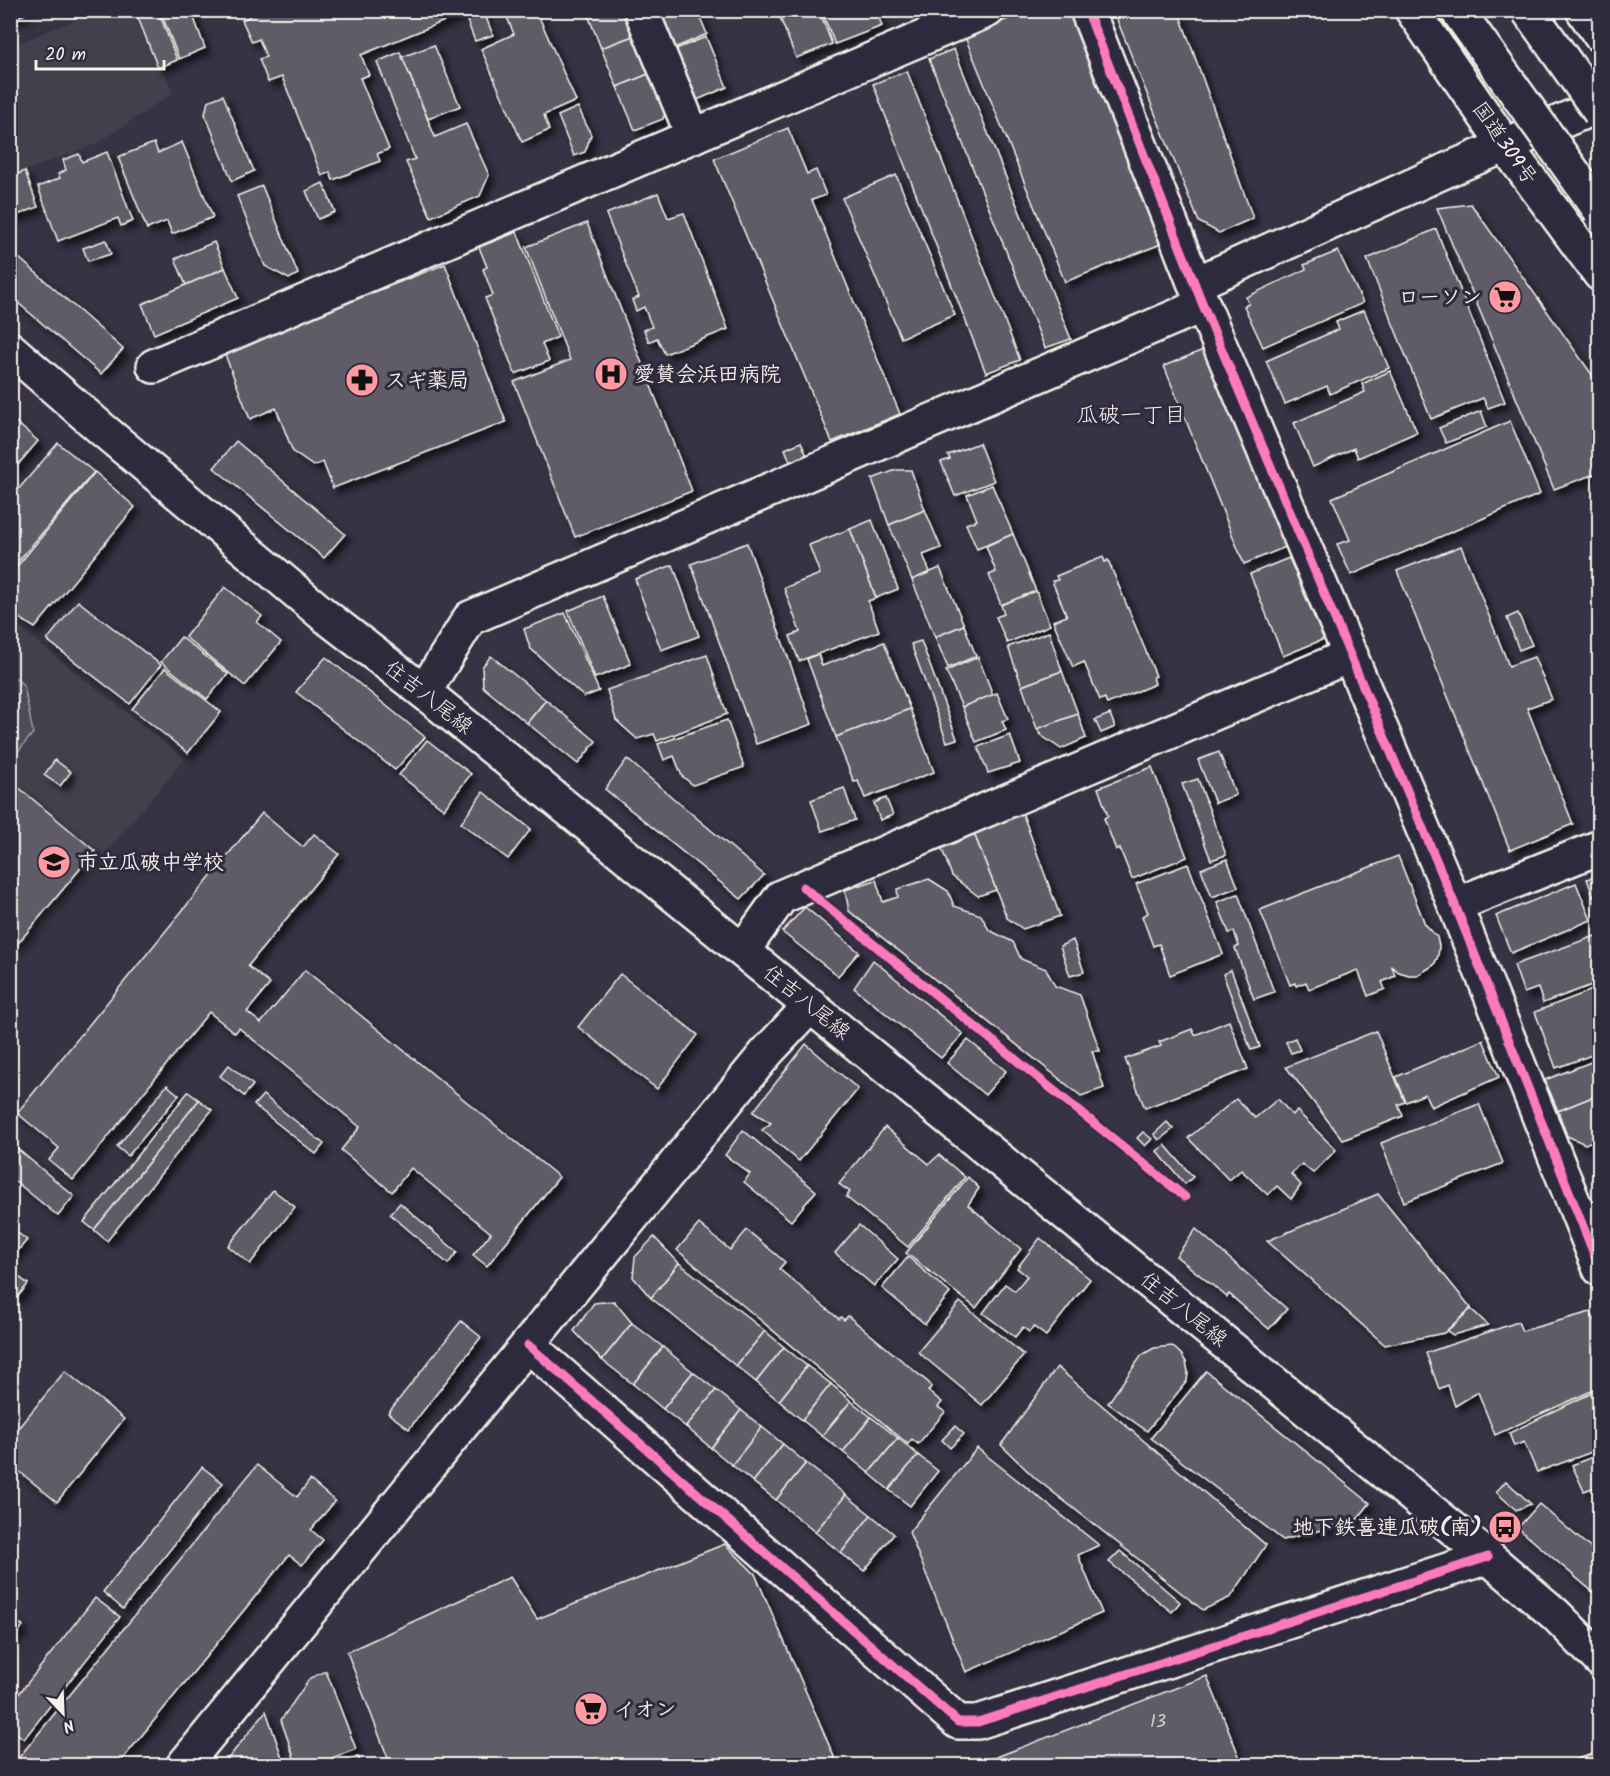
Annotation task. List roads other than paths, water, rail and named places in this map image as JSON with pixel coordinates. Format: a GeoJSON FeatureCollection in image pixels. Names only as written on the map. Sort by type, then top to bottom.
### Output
{"type":"FeatureCollection","features":[{"type":"Feature","properties":{"kind":"main road"},"geometry":{"type":"LineString","coordinates":[[641,10],[693,136]]}},
{"type":"Feature","properties":{"kind":"main road"},"geometry":{"type":"LineString","coordinates":[[154,366],[988,10]]}},
{"type":"Feature","properties":{"kind":"main road"},"geometry":{"type":"LineString","coordinates":[[1087,10],[1199,294],[1455,905],[1599,1269]]}},
{"type":"Feature","properties":{"kind":"main road","name":"国道309号"},"geometry":{"type":"LineString","coordinates":[[1412,10],[1505,145],[1599,274]]}},
{"type":"Feature","properties":{"kind":"main road"},"geometry":{"type":"LineString","coordinates":[[1456,10],[1599,210]]}},
{"type":"Feature","properties":{"kind":"main road"},"geometry":{"type":"LineString","coordinates":[[1528,10],[1599,112]]}},
{"type":"Feature","properties":{"kind":"main road"},"geometry":{"type":"LineString","coordinates":[[1583,10],[1599,35]]}},
{"type":"Feature","properties":{"kind":"main road"},"geometry":{"type":"LineString","coordinates":[[424,692],[470,618],[1199,294],[1505,145],[1599,105]]}},
{"type":"Feature","properties":{"kind":"main road","name":"住吉八尾線"},"geometry":{"type":"LineString","coordinates":[[10,349],[324,615],[424,692],[811,1005],[1488,1557],[1556,1615],[1599,1660]]}},
{"type":"Feature","properties":{"kind":"main road"},"geometry":{"type":"LineString","coordinates":[[743,950],[781,897],[1351,655]]}},
{"type":"Feature","properties":{"kind":"main road"},"geometry":{"type":"LineString","coordinates":[[1455,905],[1599,847]]}},
{"type":"Feature","properties":{"kind":"main road"},"geometry":{"type":"LineString","coordinates":[[187,1763],[767,1052],[811,1005]]}},
{"type":"Feature","properties":{"kind":"main road"},"geometry":{"type":"LineString","coordinates":[[528,1345],[958,1722],[978,1722],[1488,1557]]}},
{"type":"Feature","properties":{"kind":"place","name":"ローソン"},"geometry":{"type":"Point","coordinates":[1505,297]}},
{"type":"Feature","properties":{"kind":"place","name":"愛賛会浜田病院"},"geometry":{"type":"Point","coordinates":[611,374]}},
{"type":"Feature","properties":{"kind":"place","name":"スギ薬局"},"geometry":{"type":"Point","coordinates":[362,380]}},
{"type":"Feature","properties":{"kind":"place","name":"市立瓜破中学校"},"geometry":{"type":"Point","coordinates":[54,862]}},
{"type":"Feature","properties":{"kind":"place","name":"地下鉄喜連瓜破(南)"},"geometry":{"type":"Point","coordinates":[1505,1527]}},
{"type":"Feature","properties":{"kind":"place","name":"イオン"},"geometry":{"type":"Point","coordinates":[591,1709]}},
{"type":"Feature","properties":{"kind":"district","name":"瓜破一丁目"},"geometry":{"type":"Point","coordinates":[1131,414]}}]}
